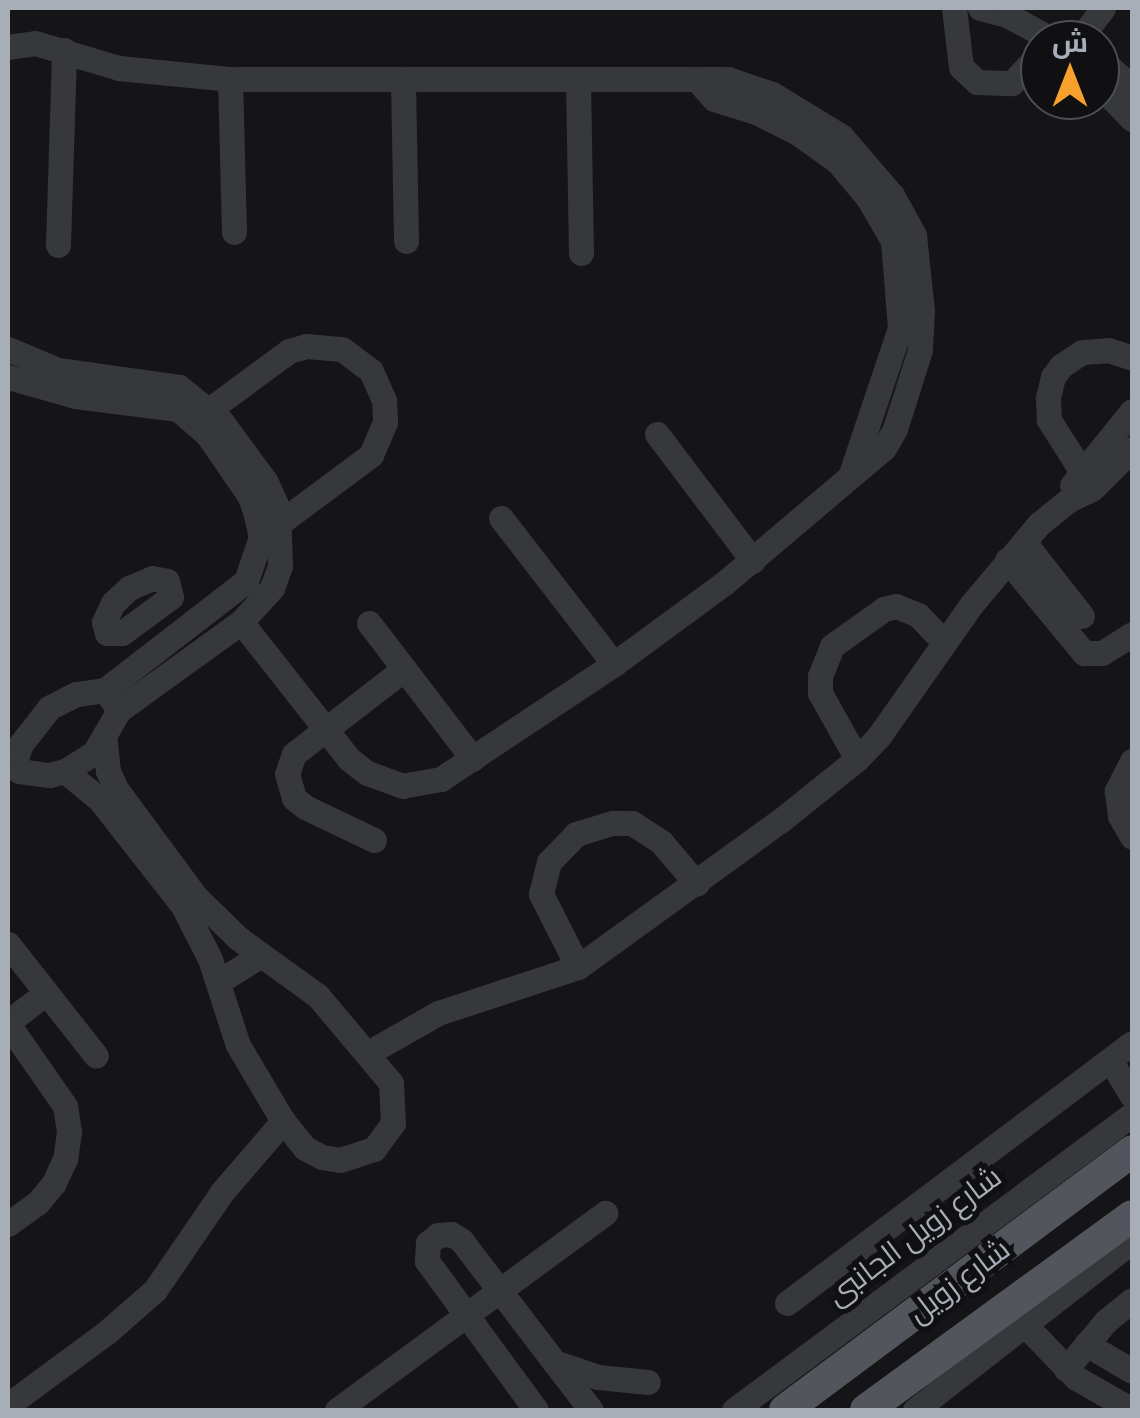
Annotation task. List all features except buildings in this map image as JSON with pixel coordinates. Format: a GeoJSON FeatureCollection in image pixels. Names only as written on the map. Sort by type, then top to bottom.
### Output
{"type":"FeatureCollection","features":[{"type":"Feature","properties":{"kind":"main road","name":"شارع زويل"},"geometry":{"type":"LineString","coordinates":[[785,1410],[1065,1183],[1132,1151]]}},
{"type":"Feature","properties":{"kind":"main road","name":"شارع زويل"},"geometry":{"type":"LineString","coordinates":[[866,1410],[920,1395],[1132,1216]]}},
{"type":"Feature","properties":{"kind":"street"},"geometry":{"type":"LineString","coordinates":[[954,8],[962,66],[977,82],[1012,83],[1020,74]]}},
{"type":"Feature","properties":{"kind":"street"},"geometry":{"type":"LineString","coordinates":[[980,8],[1010,12]]}},
{"type":"Feature","properties":{"kind":"street"},"geometry":{"type":"LineString","coordinates":[[8,46],[35,43],[119,68],[230,79],[728,79],[772,94],[842,136],[892,195],[922,312],[920,350],[896,429],[884,448],[753,561],[614,664],[473,760],[442,778],[404,786],[367,773],[325,730],[240,622]]}},
{"type":"Feature","properties":{"kind":"street"},"geometry":{"type":"LineString","coordinates":[[58,245],[64,50]]}},
{"type":"Feature","properties":{"kind":"street"},"geometry":{"type":"LineString","coordinates":[[230,79],[234,232]]}},
{"type":"Feature","properties":{"kind":"street"},"geometry":{"type":"LineString","coordinates":[[403,82],[406,241]]}},
{"type":"Feature","properties":{"kind":"street"},"geometry":{"type":"LineString","coordinates":[[578,82],[581,253]]}},
{"type":"Feature","properties":{"kind":"street"},"geometry":{"type":"LineString","coordinates":[[19,766],[66,772],[116,817],[183,906],[200,932],[238,1045],[283,1121],[306,1148],[322,1157],[358,1157],[374,1149],[394,1123],[392,1083],[318,996],[260,956],[195,896],[126,805],[108,771],[106,740],[112,700],[166,645],[246,581],[271,529],[370,455],[380,439],[385,406],[371,370],[342,349],[306,346],[289,351],[202,415]]}},
{"type":"Feature","properties":{"kind":"street"},"geometry":{"type":"LineString","coordinates":[[8,348],[58,370],[178,387],[202,415],[271,529],[280,566],[272,588],[240,622],[112,700],[76,694],[49,708],[28,730],[8,796]]}},
{"type":"Feature","properties":{"kind":"street"},"geometry":{"type":"LineString","coordinates":[[1082,472],[1049,420],[1048,398],[1054,377],[1082,352],[1108,350],[1132,358]]}},
{"type":"Feature","properties":{"kind":"street"},"geometry":{"type":"LineString","coordinates":[[8,377],[75,396],[168,405],[202,415]]}},
{"type":"Feature","properties":{"kind":"street"},"geometry":{"type":"LineString","coordinates":[[368,1053],[438,1012],[578,966],[696,884],[857,760],[1016,551],[1068,500],[1082,472],[1132,411]]}},
{"type":"Feature","properties":{"kind":"street"},"geometry":{"type":"LineString","coordinates":[[656,434],[753,561]]}},
{"type":"Feature","properties":{"kind":"street"},"geometry":{"type":"LineString","coordinates":[[1068,500],[1092,489],[1132,449]]}},
{"type":"Feature","properties":{"kind":"street"},"geometry":{"type":"LineString","coordinates":[[500,518],[614,664]]}},
{"type":"Feature","properties":{"kind":"street"},"geometry":{"type":"LineString","coordinates":[[1016,551],[1082,616]]}},
{"type":"Feature","properties":{"kind":"street"},"geometry":{"type":"LineString","coordinates":[[1016,551],[1084,653],[1102,653],[1132,634]]}},
{"type":"Feature","properties":{"kind":"street"},"geometry":{"type":"LineString","coordinates":[[857,760],[820,693],[820,676],[832,646],[884,609],[896,606],[918,615],[944,642]]}},
{"type":"Feature","properties":{"kind":"street"},"geometry":{"type":"LineString","coordinates":[[145,616],[166,645]]}},
{"type":"Feature","properties":{"kind":"street"},"geometry":{"type":"LineString","coordinates":[[369,623],[473,760]]}},
{"type":"Feature","properties":{"kind":"street"},"geometry":{"type":"LineString","coordinates":[[374,840],[305,807],[288,787],[287,774],[294,754],[404,669]]}},
{"type":"Feature","properties":{"kind":"street"},"geometry":{"type":"LineString","coordinates":[[66,772],[106,740]]}},
{"type":"Feature","properties":{"kind":"street"},"geometry":{"type":"LineString","coordinates":[[1132,761],[1120,778],[1116,803],[1132,837]]}},
{"type":"Feature","properties":{"kind":"street"},"geometry":{"type":"LineString","coordinates":[[578,966],[541,894],[549,862],[576,834],[612,822],[632,823],[661,842],[696,884]]}},
{"type":"Feature","properties":{"kind":"street"},"geometry":{"type":"LineString","coordinates":[[8,944],[96,1056]]}},
{"type":"Feature","properties":{"kind":"street"},"geometry":{"type":"LineString","coordinates":[[218,982],[260,956]]}},
{"type":"Feature","properties":{"kind":"street"},"geometry":{"type":"LineString","coordinates":[[8,1224],[37,1203],[54,1183],[65,1159],[69,1132],[65,1106],[8,1023],[46,992]]}},
{"type":"Feature","properties":{"kind":"street"},"geometry":{"type":"LineString","coordinates":[[787,1303],[1132,1043]]}},
{"type":"Feature","properties":{"kind":"street"},"geometry":{"type":"LineString","coordinates":[[1110,1060],[1132,1096]]}},
{"type":"Feature","properties":{"kind":"street","name":"شارع زويل الجانبى"},"geometry":{"type":"LineString","coordinates":[[734,1410],[1065,1183],[1132,1114]]}},
{"type":"Feature","properties":{"kind":"street"},"geometry":{"type":"LineString","coordinates":[[8,1405],[108,1332],[155,1290],[222,1192],[283,1121]]}},
{"type":"Feature","properties":{"kind":"street"},"geometry":{"type":"LineString","coordinates":[[345,1408],[606,1213]]}},
{"type":"Feature","properties":{"kind":"street"},"geometry":{"type":"LineString","coordinates":[[536,1410],[427,1262],[426,1249],[433,1238],[444,1234],[456,1236],[590,1410]]}},
{"type":"Feature","properties":{"kind":"street"},"geometry":{"type":"LineString","coordinates":[[920,1395],[1026,1326],[1132,1241]]}},
{"type":"Feature","properties":{"kind":"street"},"geometry":{"type":"LineString","coordinates":[[1066,1369],[1106,1321],[1132,1300]]}},
{"type":"Feature","properties":{"kind":"street"},"geometry":{"type":"LineString","coordinates":[[1026,1326],[1066,1369],[1132,1410]]}},
{"type":"Feature","properties":{"kind":"street"},"geometry":{"type":"LineString","coordinates":[[1086,1344],[1128,1365]]}},
{"type":"Feature","properties":{"kind":"street"},"geometry":{"type":"LineString","coordinates":[[554,1362],[622,1380],[648,1382]]}},
{"type":"Feature","properties":{"kind":"street"},"geometry":{"type":"LineString","coordinates":[[602,1410],[622,1380]]}},
{"type":"Feature","properties":{"kind":"street"},"geometry":{"type":"LineString","coordinates":[[515,1382],[520,1410]]}}]}
